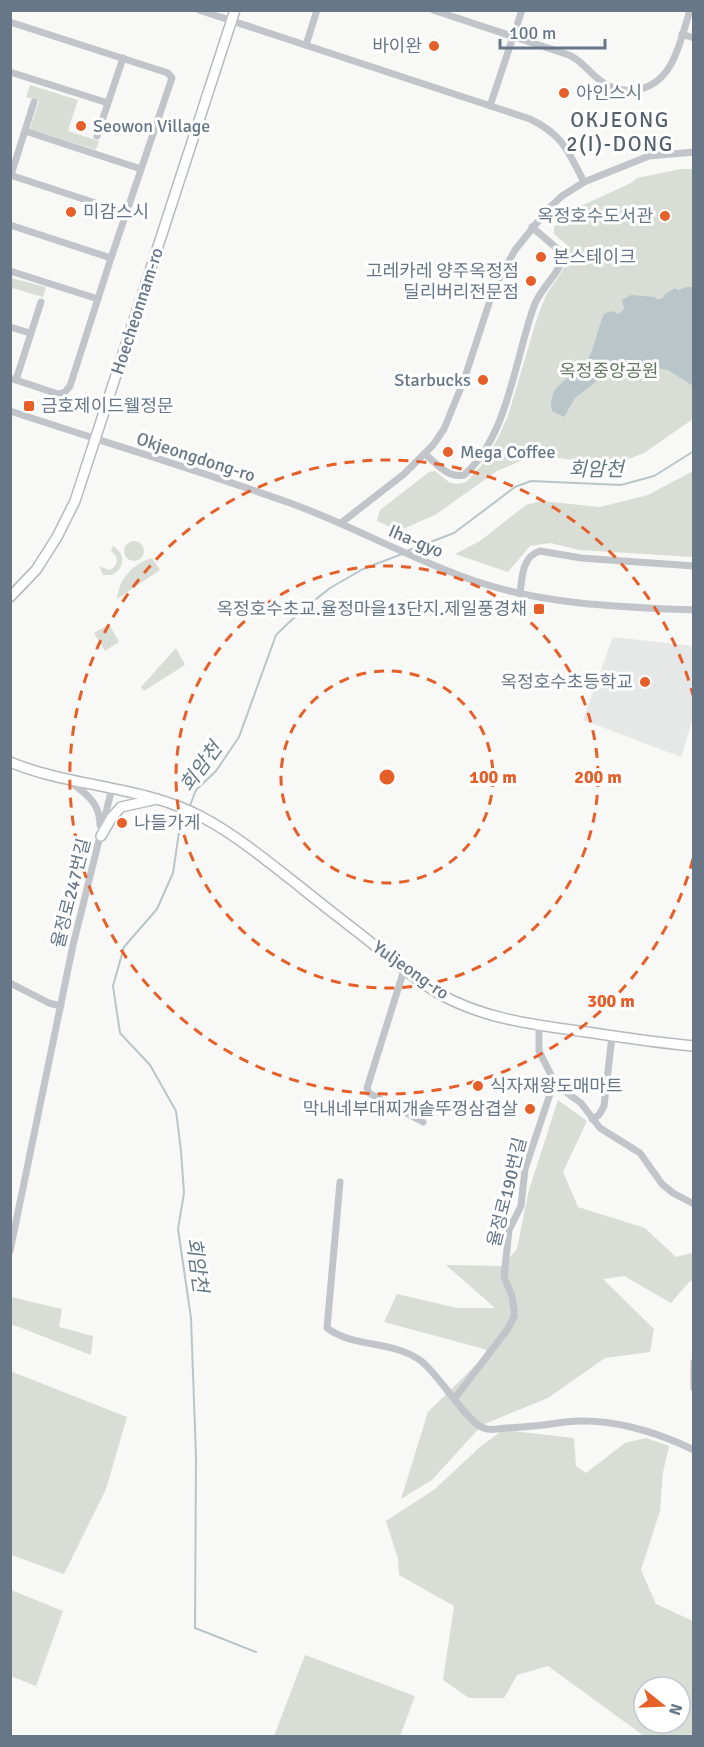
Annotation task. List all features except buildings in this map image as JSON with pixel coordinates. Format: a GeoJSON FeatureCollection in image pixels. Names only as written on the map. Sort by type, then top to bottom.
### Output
{"type":"FeatureCollection","features":[{"type":"Feature","properties":{"kind":"main road","name":"Hoecheonnam-ro"},"geometry":{"type":"LineString","coordinates":[[10,597],[36,570],[57,537],[75,501],[235,10]]}},
{"type":"Feature","properties":{"kind":"main road","name":"Yuljeong-ro"},"geometry":{"type":"LineString","coordinates":[[10,762],[49,776],[112,788],[173,804],[200,816],[226,831],[265,859],[404,970],[437,993],[455,1001],[502,1018],[539,1026],[693,1046]]}},
{"type":"Feature","properties":{"kind":"main road"},"geometry":{"type":"LineString","coordinates":[[101,836],[121,807],[158,800]]}},
{"type":"Feature","properties":{"kind":"street"},"geometry":{"type":"LineString","coordinates":[[199,10],[530,119],[546,127],[558,137],[584,182]]}},
{"type":"Feature","properties":{"kind":"street"},"geometry":{"type":"LineString","coordinates":[[306,45],[317,10]]}},
{"type":"Feature","properties":{"kind":"street"},"geometry":{"type":"LineString","coordinates":[[433,10],[573,57],[594,78],[623,90],[648,87],[665,75],[672,65],[690,10]]}},
{"type":"Feature","properties":{"kind":"street"},"geometry":{"type":"LineString","coordinates":[[490,106],[522,10]]}},
{"type":"Feature","properties":{"kind":"street"},"geometry":{"type":"LineString","coordinates":[[10,22],[168,73],[171,78],[70,386],[65,392],[58,394],[13,379],[41,302]]}},
{"type":"Feature","properties":{"kind":"street"},"geometry":{"type":"LineString","coordinates":[[682,34],[693,38]]}},
{"type":"Feature","properties":{"kind":"street"},"geometry":{"type":"LineString","coordinates":[[97,136],[123,58]]}},
{"type":"Feature","properties":{"kind":"street"},"geometry":{"type":"LineString","coordinates":[[10,72],[108,103]]}},
{"type":"Feature","properties":{"kind":"street"},"geometry":{"type":"LineString","coordinates":[[34,102],[11,175],[126,213]]}},
{"type":"Feature","properties":{"kind":"street"},"geometry":{"type":"LineString","coordinates":[[25,131],[141,170]]}},
{"type":"Feature","properties":{"kind":"street"},"geometry":{"type":"LineString","coordinates":[[341,524],[404,474],[425,454],[444,429],[453,411],[494,288],[515,250],[532,227],[562,196],[584,182],[649,156],[693,152]]}},
{"type":"Feature","properties":{"kind":"street"},"geometry":{"type":"LineString","coordinates":[[10,225],[111,258]]}},
{"type":"Feature","properties":{"kind":"street"},"geometry":{"type":"LineString","coordinates":[[425,454],[455,477],[464,475],[487,445],[497,425],[507,402],[534,306],[563,259],[561,252],[532,227]]}},
{"type":"Feature","properties":{"kind":"street"},"geometry":{"type":"LineString","coordinates":[[10,271],[98,299]]}},
{"type":"Feature","properties":{"kind":"street"},"geometry":{"type":"LineString","coordinates":[[10,327],[30,333]]}},
{"type":"Feature","properties":{"kind":"street","name":"Okjeongdong-ro"},"geometry":{"type":"LineString","coordinates":[[10,411],[291,503],[369,538]]}},
{"type":"Feature","properties":{"kind":"street","name":"Iha-gyo"},"geometry":{"type":"LineString","coordinates":[[369,538],[451,572],[520,594]]}},
{"type":"Feature","properties":{"kind":"street"},"geometry":{"type":"LineString","coordinates":[[693,566],[581,558],[540,551],[535,552],[528,560],[520,594],[555,601],[693,610]]}},
{"type":"Feature","properties":{"kind":"street"},"geometry":{"type":"LineString","coordinates":[[66,779],[87,794],[98,808],[101,836]]}},
{"type":"Feature","properties":{"kind":"street","name":"율정로247번길"},"geometry":{"type":"LineString","coordinates":[[10,1251],[73,945],[112,788]]}},
{"type":"Feature","properties":{"kind":"street"},"geometry":{"type":"LineString","coordinates":[[404,970],[367,1088],[369,1093],[423,1122]]}},
{"type":"Feature","properties":{"kind":"street"},"geometry":{"type":"LineString","coordinates":[[10,983],[49,1003],[61,1006]]}},
{"type":"Feature","properties":{"kind":"street"},"geometry":{"type":"LineString","coordinates":[[539,1026],[539,1051],[554,1082],[582,1103],[592,1119],[608,1134],[640,1153],[654,1175],[673,1193],[693,1204]]}},
{"type":"Feature","properties":{"kind":"street"},"geometry":{"type":"LineString","coordinates":[[592,1119],[599,1115],[604,1106],[612,1036]]}},
{"type":"Feature","properties":{"kind":"street","name":"율정로190번길"},"geometry":{"type":"LineString","coordinates":[[455,1398],[507,1330],[514,1317],[513,1302],[504,1277],[509,1230],[521,1206],[525,1169],[554,1082]]}},
{"type":"Feature","properties":{"kind":"street"},"geometry":{"type":"LineString","coordinates":[[340,1182],[327,1328],[336,1335],[395,1348],[421,1361],[455,1398],[473,1423],[484,1429],[528,1428],[588,1421],[640,1429],[693,1450]]}},
{"type":"Feature","properties":{"kind":"street"},"geometry":{"type":"LineString","coordinates":[[693,1362],[693,1388]]}},
{"type":"Feature","properties":{"kind":"shaded area"},"geometry":{"type":"Polygon","coordinates":[[[693,287],[693,386],[668,370],[631,364],[613,368],[575,398],[564,417],[552,411],[551,401],[558,386],[579,369],[590,355],[604,314],[611,311],[619,314],[624,309],[622,300],[631,295],[655,297],[658,300],[675,288],[678,290],[693,287]]]}},
{"type":"Feature","properties":{"kind":"shaded area","name":"옥정호수초등학교"},"geometry":{"type":"Polygon","coordinates":[[[613,637],[693,646],[693,718],[681,757],[583,720],[613,637]]]}},
{"type":"Feature","properties":{"kind":"green space"},"geometry":{"type":"Polygon","coordinates":[[[30,85],[78,100],[68,131],[99,141],[96,150],[30,129],[39,101],[26,97],[30,85]]]}},
{"type":"Feature","properties":{"kind":"green space","name":"옥정중앙공원"},"geometry":{"type":"Polygon","coordinates":[[[681,169],[693,169],[693,419],[644,453],[614,465],[535,455],[497,471],[435,515],[398,531],[377,521],[380,510],[429,472],[435,471],[450,483],[466,482],[481,466],[497,440],[508,416],[546,295],[570,259],[567,245],[554,234],[554,227],[581,206],[637,178],[681,169]]]}},
{"type":"Feature","properties":{"kind":"green space"},"geometry":{"type":"Polygon","coordinates":[[[11,278],[46,287],[43,297],[12,288],[11,291],[11,278]]]}},
{"type":"Feature","properties":{"kind":"green space"},"geometry":{"type":"Polygon","coordinates":[[[693,471],[693,557],[579,550],[550,543],[530,546],[508,572],[455,554],[480,541],[526,505],[541,501],[600,507],[648,495],[693,471]]]}},
{"type":"Feature","properties":{"kind":"green space"},"geometry":{"type":"Polygon","coordinates":[[[134,541],[141,544],[144,551],[141,558],[134,561],[127,558],[124,551],[127,544],[134,541]]]}},
{"type":"Feature","properties":{"kind":"green space"},"geometry":{"type":"Polygon","coordinates":[[[113,546],[122,557],[121,565],[112,575],[103,575],[99,566],[109,570],[116,564],[116,556],[111,551],[113,546]]]}},
{"type":"Feature","properties":{"kind":"green space"},"geometry":{"type":"Polygon","coordinates":[[[152,558],[160,570],[117,599],[118,591],[128,573],[139,564],[152,558]]]}},
{"type":"Feature","properties":{"kind":"green space"},"geometry":{"type":"Polygon","coordinates":[[[109,624],[119,642],[105,651],[94,633],[109,624]]]}},
{"type":"Feature","properties":{"kind":"green space"},"geometry":{"type":"Polygon","coordinates":[[[176,648],[185,665],[144,691],[141,687],[176,648]]]}},
{"type":"Feature","properties":{"kind":"green space"},"geometry":{"type":"Polygon","coordinates":[[[558,1100],[587,1121],[563,1172],[578,1207],[645,1228],[676,1257],[692,1253],[693,1281],[690,1281],[671,1303],[624,1276],[603,1279],[654,1329],[650,1352],[605,1358],[548,1398],[482,1425],[432,1480],[401,1499],[428,1412],[489,1352],[384,1322],[397,1294],[457,1308],[495,1308],[446,1265],[502,1266],[517,1249],[529,1190],[558,1100]]]}},
{"type":"Feature","properties":{"kind":"green space"},"geometry":{"type":"Polygon","coordinates":[[[11,1297],[62,1309],[59,1327],[93,1336],[91,1355],[11,1324],[11,1297]]]}},
{"type":"Feature","properties":{"kind":"green space"},"geometry":{"type":"Polygon","coordinates":[[[10,1371],[127,1417],[106,1489],[64,1574],[11,1555],[10,1371]]]}},
{"type":"Feature","properties":{"kind":"green space"},"geometry":{"type":"Polygon","coordinates":[[[503,1430],[574,1438],[576,1466],[586,1473],[625,1443],[646,1438],[669,1446],[663,1472],[660,1511],[641,1570],[656,1604],[693,1621],[693,1736],[643,1735],[692,1735],[692,1675],[632,1675],[632,1727],[548,1666],[517,1675],[504,1698],[469,1698],[443,1680],[454,1606],[399,1575],[398,1559],[386,1521],[435,1489],[481,1446],[503,1430]]]}},
{"type":"Feature","properties":{"kind":"green space"},"geometry":{"type":"Polygon","coordinates":[[[11,1590],[63,1611],[36,1686],[11,1676],[11,1590]]]}},
{"type":"Feature","properties":{"kind":"green space"},"geometry":{"type":"Polygon","coordinates":[[[305,1655],[415,1696],[400,1736],[274,1736],[305,1655]]]}},
{"type":"Feature","properties":{"kind":"waterway","name":"회암천"},"geometry":{"type":"LineString","coordinates":[[407,551],[454,533],[515,487],[531,481],[621,485],[654,476],[694,451]]}},
{"type":"Feature","properties":{"kind":"waterway","name":"회암천"},"geometry":{"type":"LineString","coordinates":[[189,808],[196,790],[216,771],[239,737],[276,635],[330,588],[363,569],[402,554]]}},
{"type":"Feature","properties":{"kind":"waterway","name":"회암천"},"geometry":{"type":"LineString","coordinates":[[187,813],[179,832],[173,873],[157,909],[124,947],[113,986],[120,1033],[150,1065],[176,1111],[184,1193],[178,1229],[191,1318],[196,1457],[195,1628],[256,1652]]}},
{"type":"Feature","properties":{"kind":"place","name":"바이완"},"geometry":{"type":"Point","coordinates":[434,46]}},
{"type":"Feature","properties":{"kind":"place","name":"아인스시"},"geometry":{"type":"Point","coordinates":[564,93]}},
{"type":"Feature","properties":{"kind":"place","name":"Seowon Village"},"geometry":{"type":"Point","coordinates":[81,126]}},
{"type":"Feature","properties":{"kind":"place","name":"미감스시"},"geometry":{"type":"Point","coordinates":[71,212]}},
{"type":"Feature","properties":{"kind":"place","name":"옥정호수도서관"},"geometry":{"type":"Point","coordinates":[665,216]}},
{"type":"Feature","properties":{"kind":"place","name":"본스테이크"},"geometry":{"type":"Point","coordinates":[541,257]}},
{"type":"Feature","properties":{"kind":"place","name":"고레카레 양주옥정점 딜리버리전문점"},"geometry":{"type":"Point","coordinates":[531,281]}},
{"type":"Feature","properties":{"kind":"place","name":"Starbucks"},"geometry":{"type":"Point","coordinates":[483,380]}},
{"type":"Feature","properties":{"kind":"place","name":"금호제이드웰정문"},"geometry":{"type":"Point","coordinates":[29,406]}},
{"type":"Feature","properties":{"kind":"place","name":"Mega Coffee"},"geometry":{"type":"Point","coordinates":[448,452]}},
{"type":"Feature","properties":{"kind":"place","name":"옥정호수초교.율정마을13단지.제일풍경채"},"geometry":{"type":"Point","coordinates":[539,609]}},
{"type":"Feature","properties":{"kind":"place","name":"옥정호수초등학교"},"geometry":{"type":"Point","coordinates":[645,682]}},
{"type":"Feature","properties":{"kind":"place","name":"나들가게"},"geometry":{"type":"Point","coordinates":[122,823]}},
{"type":"Feature","properties":{"kind":"place","name":"식자재왕도매마트"},"geometry":{"type":"Point","coordinates":[478,1086]}},
{"type":"Feature","properties":{"kind":"place","name":"막내네부대찌개솥뚜껑삼겹살"},"geometry":{"type":"Point","coordinates":[530,1109]}},
{"type":"Feature","properties":{"kind":"district","name":"OKJEONG 2(I)-DONG"},"geometry":{"type":"Point","coordinates":[620,132]}}]}
